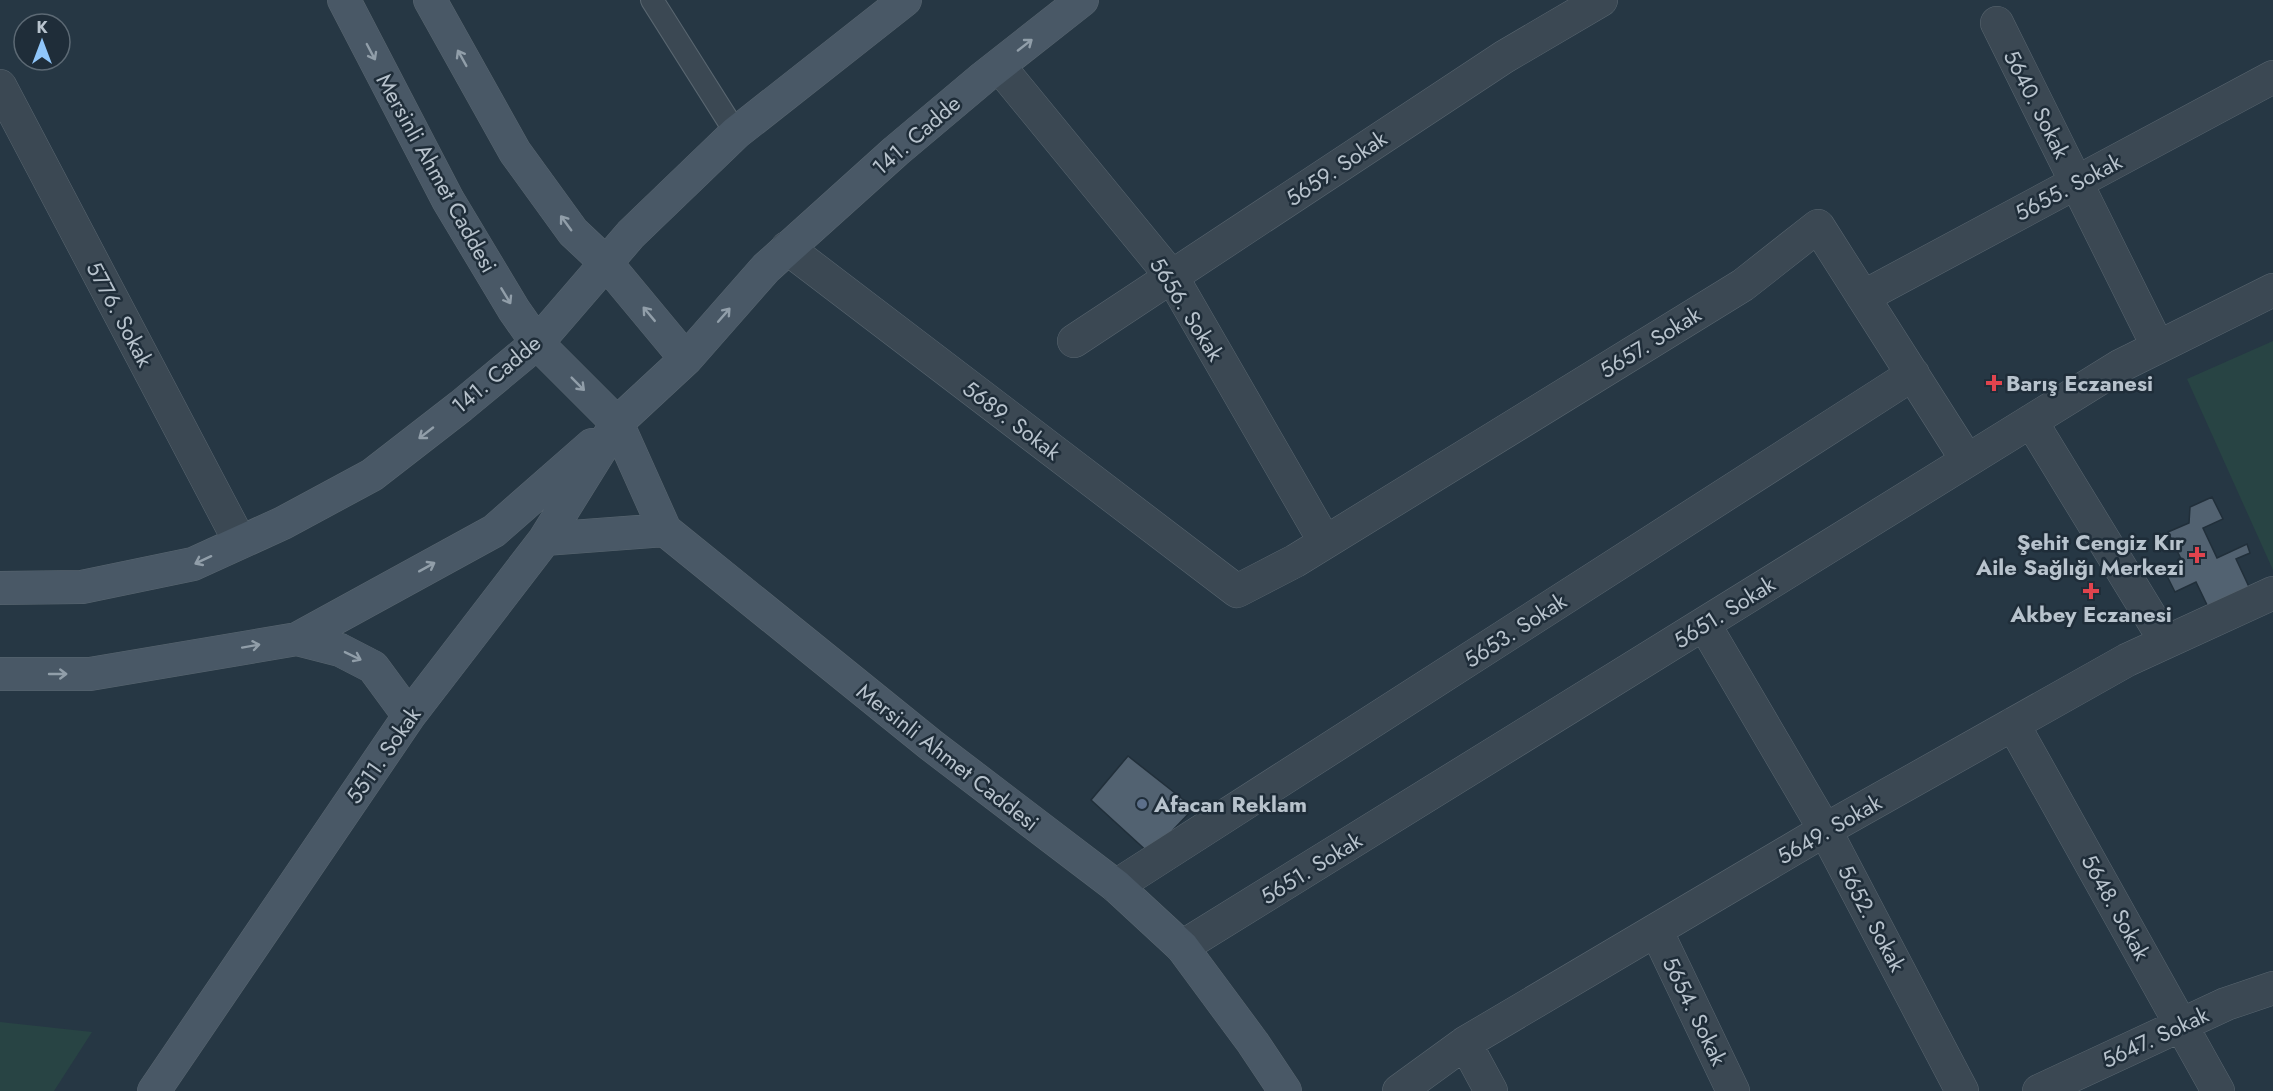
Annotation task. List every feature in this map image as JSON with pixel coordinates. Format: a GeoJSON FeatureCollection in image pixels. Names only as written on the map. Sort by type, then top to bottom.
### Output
{"type":"FeatureCollection","features":[{"type":"Feature","properties":{"kind":"street","name":"Mersinli Ahmet Caddesi"},"geometry":{"type":"LineString","coordinates":[[344,0],[448,200],[514,310],[537,343],[617,423],[665,530],[931,746],[1116,886],[1182,947],[1253,1043],[1285,1091]]}},
{"type":"Feature","properties":{"kind":"street"},"geometry":{"type":"LineString","coordinates":[[430,0],[515,152],[573,232],[607,264],[686,359]]}},
{"type":"Feature","properties":{"kind":"street","name":"141. Cadde"},"geometry":{"type":"LineString","coordinates":[[0,588],[82,587],[193,564],[283,523],[372,475],[537,343],[631,234],[736,133],[904,0]]}},
{"type":"Feature","properties":{"kind":"street","name":"141. Cadde"},"geometry":{"type":"LineString","coordinates":[[617,423],[686,359],[766,268],[896,151],[1082,0]]}},
{"type":"Feature","properties":{"kind":"street","name":"5659. Sokak"},"geometry":{"type":"LineString","coordinates":[[1074,341],[1582,5]]}},
{"type":"Feature","properties":{"kind":"street","name":"5640. Sokak"},"geometry":{"type":"LineString","coordinates":[[1996,23],[2158,347]]}},
{"type":"Feature","properties":{"kind":"street","name":"5656. Sokak"},"geometry":{"type":"LineString","coordinates":[[999,66],[1172,277],[1325,542]]}},
{"type":"Feature","properties":{"kind":"street","name":"5655. Sokak"},"geometry":{"type":"LineString","coordinates":[[1863,297],[2273,77]]}},
{"type":"Feature","properties":{"kind":"street","name":"5776. Sokak"},"geometry":{"type":"LineString","coordinates":[[0,86],[240,542]]}},
{"type":"Feature","properties":{"kind":"street","name":"5657. Sokak"},"geometry":{"type":"LineString","coordinates":[[1237,591],[1295,561],[1743,285],[1818,226],[1967,460]]}},
{"type":"Feature","properties":{"kind":"street","name":"5689. Sokak"},"geometry":{"type":"LineString","coordinates":[[788,248],[1237,591]]}},
{"type":"Feature","properties":{"kind":"street","name":"5651. Sokak"},"geometry":{"type":"LineString","coordinates":[[1182,947],[2120,366],[2273,290]]}},
{"type":"Feature","properties":{"kind":"street","name":"5653. Sokak"},"geometry":{"type":"LineString","coordinates":[[1116,886],[1913,374]]}},
{"type":"Feature","properties":{"kind":"street"},"geometry":{"type":"LineString","coordinates":[[2031,421],[2166,642]]}},
{"type":"Feature","properties":{"kind":"street"},"geometry":{"type":"LineString","coordinates":[[0,675],[90,674],[297,639],[494,531],[617,423]]}},
{"type":"Feature","properties":{"kind":"street","name":"5511. Sokak"},"geometry":{"type":"LineString","coordinates":[[154,1091],[409,716],[545,539],[617,423]]}},
{"type":"Feature","properties":{"kind":"street"},"geometry":{"type":"LineString","coordinates":[[545,539],[665,530]]}},
{"type":"Feature","properties":{"kind":"street","name":"5649. Sokak"},"geometry":{"type":"LineString","coordinates":[[1399,1091],[1465,1043],[1825,830],[2127,660],[2272,598]]}},
{"type":"Feature","properties":{"kind":"street","name":"5652. Sokak"},"geometry":{"type":"LineString","coordinates":[[1704,624],[1825,830],[1962,1091]]}},
{"type":"Feature","properties":{"kind":"street"},"geometry":{"type":"LineString","coordinates":[[297,639],[340,650],[374,667],[409,716]]}},
{"type":"Feature","properties":{"kind":"street","name":"5648. Sokak"},"geometry":{"type":"LineString","coordinates":[[2013,724],[2218,1091]]}},
{"type":"Feature","properties":{"kind":"street","name":"5654. Sokak"},"geometry":{"type":"LineString","coordinates":[[1656,930],[1733,1091]]}},
{"type":"Feature","properties":{"kind":"street","name":"5647. Sokak"},"geometry":{"type":"LineString","coordinates":[[2039,1091],[2226,1004],[2273,988]]}},
{"type":"Feature","properties":{"kind":"street"},"geometry":{"type":"LineString","coordinates":[[1465,1043],[1491,1091]]}},
{"type":"Feature","properties":{"kind":"lane"},"geometry":{"type":"LineString","coordinates":[[652,0],[736,133]]}},
{"type":"Feature","properties":{"kind":"green space"},"geometry":{"type":"Polygon","coordinates":[[[2273,341],[2273,570],[2187,379],[2273,341]]]}},
{"type":"Feature","properties":{"kind":"green space"},"geometry":{"type":"Polygon","coordinates":[[[0,1022],[92,1032],[54,1091],[0,1091],[0,1022]]]}},
{"type":"Feature","properties":{"kind":"building","name":"Şehit Cengiz Kır Aile Sağlığı Merkezi"},"geometry":{"type":"Polygon","coordinates":[[[2212,497],[2223,519],[2203,528],[2217,558],[2247,544],[2250,553],[2236,559],[2250,589],[2209,609],[2196,582],[2175,592],[2165,572],[2183,563],[2168,532],[2189,523],[2190,507],[2212,497]]]}},
{"type":"Feature","properties":{"kind":"building","name":"Afacan Reklam"},"geometry":{"type":"Polygon","coordinates":[[[1128,756],[1194,808],[1150,854],[1091,800],[1128,756]]]}},
{"type":"Feature","properties":{"kind":"place","name":"Barış Eczanesi"},"geometry":{"type":"Point","coordinates":[1994,383]}},
{"type":"Feature","properties":{"kind":"place","name":"Şehit Cengiz Kır Aile Sağlığı Merkezi"},"geometry":{"type":"Point","coordinates":[2197,555]}},
{"type":"Feature","properties":{"kind":"place","name":"Akbey Eczanesi"},"geometry":{"type":"Point","coordinates":[2091,591]}},
{"type":"Feature","properties":{"kind":"place","name":"Afacan Reklam"},"geometry":{"type":"Point","coordinates":[1142,804]}}]}
